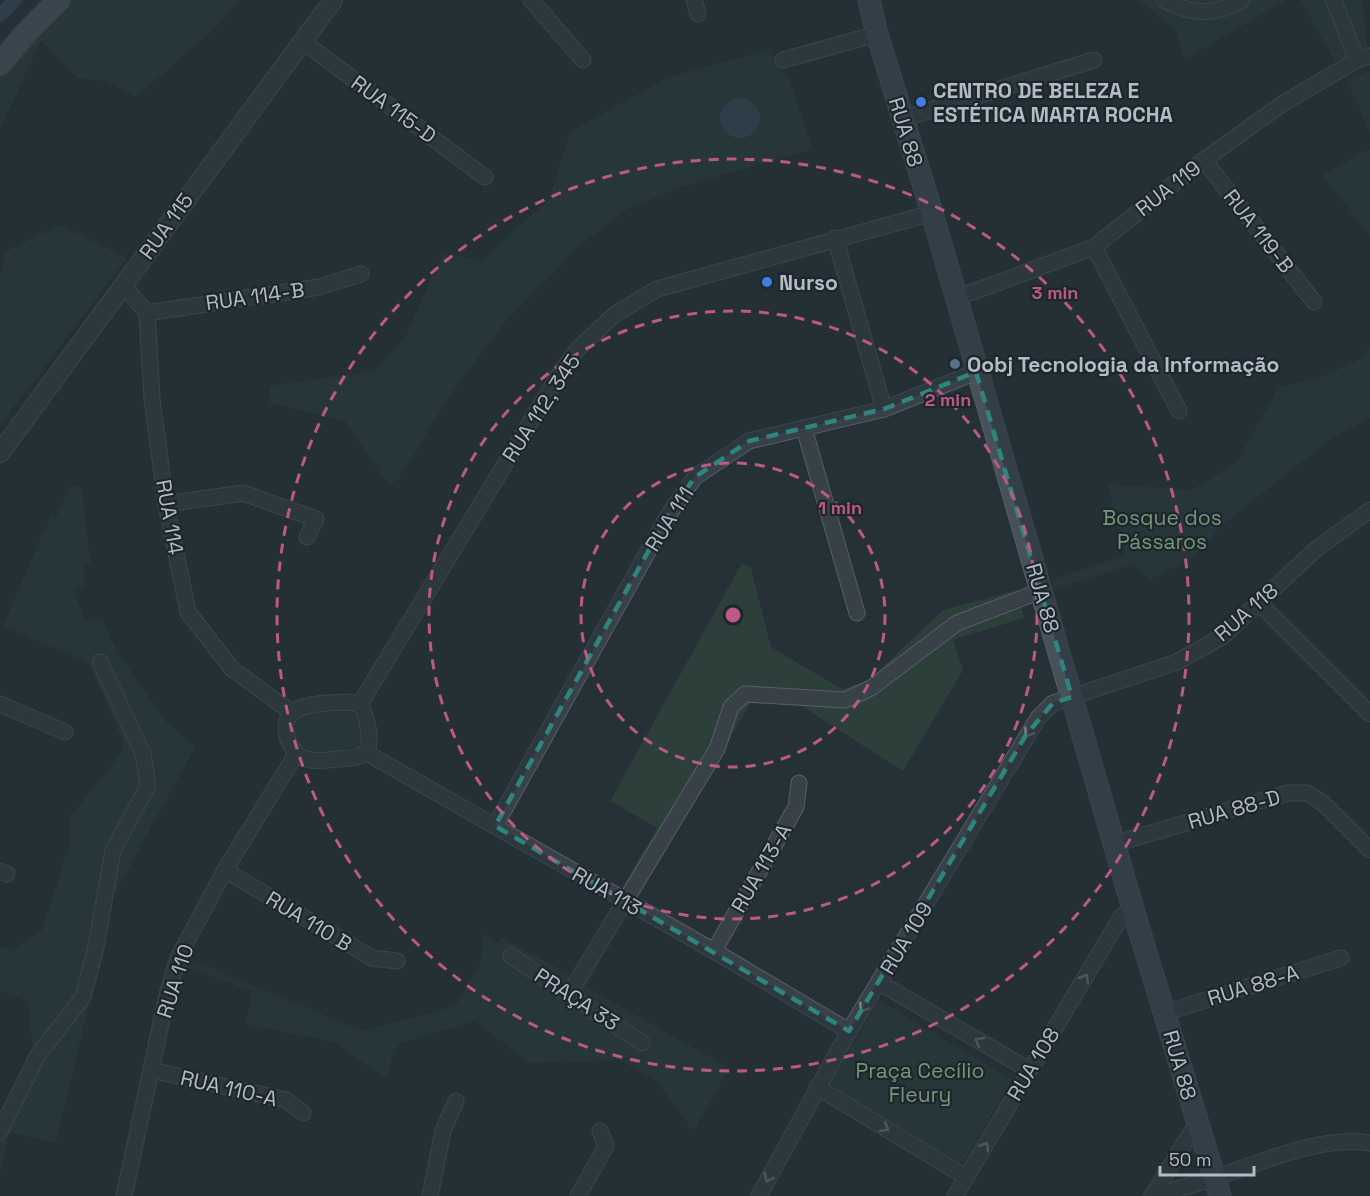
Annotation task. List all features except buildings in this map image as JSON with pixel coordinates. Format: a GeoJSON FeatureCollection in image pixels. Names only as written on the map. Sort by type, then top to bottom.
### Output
{"type":"FeatureCollection","features":[{"type":"Feature","properties":{"kind":"main road"},"geometry":{"type":"LineString","coordinates":[[0,64],[25,34],[59,0]]}},
{"type":"Feature","properties":{"kind":"main road","name":"RUA 88"},"geometry":{"type":"LineString","coordinates":[[869,0],[1114,844],[1217,1187]]}},
{"type":"Feature","properties":{"kind":"street","name":"RUA 115"},"geometry":{"type":"LineString","coordinates":[[0,453],[333,0]]}},
{"type":"Feature","properties":{"kind":"street"},"geometry":{"type":"LineString","coordinates":[[531,0],[583,60]]}},
{"type":"Feature","properties":{"kind":"street"},"geometry":{"type":"LineString","coordinates":[[1164,0],[1198,13],[1226,9],[1242,0]]}},
{"type":"Feature","properties":{"kind":"street"},"geometry":{"type":"LineString","coordinates":[[1333,0],[1345,25],[1350,46],[1364,58]]}},
{"type":"Feature","properties":{"kind":"street"},"geometry":{"type":"LineString","coordinates":[[783,60],[877,34]]}},
{"type":"Feature","properties":{"kind":"street","name":"RUA 115-D"},"geometry":{"type":"LineString","coordinates":[[302,41],[485,177]]}},
{"type":"Feature","properties":{"kind":"street","name":"RUA 119"},"geometry":{"type":"LineString","coordinates":[[955,296],[970,293],[1094,246],[1204,160],[1282,104],[1364,58]]}},
{"type":"Feature","properties":{"kind":"street"},"geometry":{"type":"LineString","coordinates":[[902,119],[1094,60]]}},
{"type":"Feature","properties":{"kind":"street","name":"RUA 119-B"},"geometry":{"type":"LineString","coordinates":[[1204,160],[1314,302]]}},
{"type":"Feature","properties":{"kind":"street","name":"RUA 112, 345"},"geometry":{"type":"LineString","coordinates":[[360,704],[532,418],[577,350],[614,315],[657,289],[932,213]]}},
{"type":"Feature","properties":{"kind":"street"},"geometry":{"type":"LineString","coordinates":[[835,238],[884,409]]}},
{"type":"Feature","properties":{"kind":"street"},"geometry":{"type":"LineString","coordinates":[[1094,246],[1179,411]]}},
{"type":"Feature","properties":{"kind":"street","name":"RUA 114-B"},"geometry":{"type":"LineString","coordinates":[[147,313],[319,287],[361,274]]}},
{"type":"Feature","properties":{"kind":"street"},"geometry":{"type":"LineString","coordinates":[[123,285],[147,313]]}},
{"type":"Feature","properties":{"kind":"street","name":"RUA 114"},"geometry":{"type":"LineString","coordinates":[[147,313],[152,399],[166,504],[188,612],[232,669],[291,712]]}},
{"type":"Feature","properties":{"kind":"street","name":"RUA 111"},"geometry":{"type":"LineString","coordinates":[[495,826],[669,514],[695,477],[749,441],[884,409],[976,372]]}},
{"type":"Feature","properties":{"kind":"street"},"geometry":{"type":"LineString","coordinates":[[804,428],[857,613]]}},
{"type":"Feature","properties":{"kind":"street"},"geometry":{"type":"LineString","coordinates":[[166,504],[243,493],[316,519],[307,537]]}},
{"type":"Feature","properties":{"kind":"street","name":"RUA 118"},"geometry":{"type":"LineString","coordinates":[[1072,697],[1177,662],[1223,636],[1315,550],[1370,510]]}},
{"type":"Feature","properties":{"kind":"street"},"geometry":{"type":"LineString","coordinates":[[569,994],[717,749],[731,707],[745,694],[845,700],[871,688],[957,623],[1041,591]]}},
{"type":"Feature","properties":{"kind":"street"},"geometry":{"type":"LineString","coordinates":[[1259,603],[1370,714]]}},
{"type":"Feature","properties":{"kind":"street"},"geometry":{"type":"LineString","coordinates":[[0,1131],[38,1055],[83,997],[96,947],[113,850],[148,786],[143,754],[100,662]]}},
{"type":"Feature","properties":{"kind":"street","name":"RUA 109"},"geometry":{"type":"LineString","coordinates":[[759,1196],[849,1031],[1038,718],[1053,703],[1072,697]]}},
{"type":"Feature","properties":{"kind":"street"},"geometry":{"type":"LineString","coordinates":[[348,702],[360,704],[366,714],[369,743],[365,752],[356,757],[307,759],[296,754],[291,747],[286,734],[287,720],[291,712],[301,707],[348,702]]}},
{"type":"Feature","properties":{"kind":"street"},"geometry":{"type":"LineString","coordinates":[[0,704],[65,732]]}},
{"type":"Feature","properties":{"kind":"street","name":"RUA 113"},"geometry":{"type":"LineString","coordinates":[[365,752],[714,951],[849,1031]]}},
{"type":"Feature","properties":{"kind":"street","name":"RUA 110"},"geometry":{"type":"LineString","coordinates":[[124,1196],[167,995],[178,958],[225,870],[296,754]]}},
{"type":"Feature","properties":{"kind":"street","name":"RUA 113-A"},"geometry":{"type":"LineString","coordinates":[[714,951],[796,807],[799,783]]}},
{"type":"Feature","properties":{"kind":"street","name":"RUA 88-D"},"geometry":{"type":"LineString","coordinates":[[1114,844],[1288,793],[1307,793],[1323,802],[1370,849]]}},
{"type":"Feature","properties":{"kind":"street","name":"RUA 110 B"},"geometry":{"type":"LineString","coordinates":[[225,870],[372,958],[397,961]]}},
{"type":"Feature","properties":{"kind":"street","name":"RUA 108"},"geometry":{"type":"LineString","coordinates":[[955,1196],[1122,917],[1135,915]]}},
{"type":"Feature","properties":{"kind":"street","name":"PRAÇA 33"},"geometry":{"type":"LineString","coordinates":[[511,956],[642,1043]]}},
{"type":"Feature","properties":{"kind":"street","name":"RUA 88-A"},"geometry":{"type":"LineString","coordinates":[[1164,1012],[1341,958]]}},
{"type":"Feature","properties":{"kind":"street"},"geometry":{"type":"LineString","coordinates":[[880,983],[1029,1070]]}},
{"type":"Feature","properties":{"kind":"street","name":"RUA 110-A"},"geometry":{"type":"LineString","coordinates":[[151,1070],[286,1100],[303,1113]]}},
{"type":"Feature","properties":{"kind":"street"},"geometry":{"type":"LineString","coordinates":[[817,1087],[966,1177]]}},
{"type":"Feature","properties":{"kind":"street"},"geometry":{"type":"LineString","coordinates":[[430,1196],[443,1131],[456,1101]]}},
{"type":"Feature","properties":{"kind":"street"},"geometry":{"type":"LineString","coordinates":[[1152,1196],[1197,1123]]}},
{"type":"Feature","properties":{"kind":"street"},"geometry":{"type":"LineString","coordinates":[[578,1196],[606,1146],[600,1131]]}},
{"type":"Feature","properties":{"kind":"street"},"geometry":{"type":"LineString","coordinates":[[1152,1196],[1217,1187],[1265,1159],[1331,1144],[1370,1143]]}},
{"type":"Feature","properties":{"kind":"highlighted area"},"geometry":{"type":"Polygon","coordinates":[[[976,372],[1072,697],[1053,703],[1026,735],[849,1031],[495,826],[669,514],[695,477],[749,441],[884,409],[976,372]]]}},
{"type":"Feature","properties":{"kind":"green space"},"geometry":{"type":"Polygon","coordinates":[[[59,0],[241,0],[209,33],[136,97],[106,81],[77,78],[41,40],[0,129],[0,64],[59,0]]]}},
{"type":"Feature","properties":{"kind":"green space"},"geometry":{"type":"Polygon","coordinates":[[[1134,0],[1286,0],[1185,59],[1175,29],[1143,4],[1134,0]]]}},
{"type":"Feature","properties":{"kind":"green space"},"geometry":{"type":"Polygon","coordinates":[[[1301,0],[1362,0],[1368,50],[1335,62],[1301,0]]]}},
{"type":"Feature","properties":{"kind":"green space"},"geometry":{"type":"Polygon","coordinates":[[[767,50],[789,79],[813,149],[681,187],[627,209],[582,243],[506,321],[447,399],[399,478],[389,485],[345,421],[269,402],[269,386],[374,371],[406,336],[444,254],[483,260],[549,200],[570,132],[667,78],[767,50]]]}},
{"type":"Feature","properties":{"kind":"green space"},"geometry":{"type":"Polygon","coordinates":[[[1370,71],[1370,133],[1347,80],[1370,71]]]}},
{"type":"Feature","properties":{"kind":"green space"},"geometry":{"type":"Polygon","coordinates":[[[1370,149],[1370,236],[1323,175],[1370,149]]]}},
{"type":"Feature","properties":{"kind":"green space"},"geometry":{"type":"Polygon","coordinates":[[[60,225],[127,258],[0,425],[0,279],[5,252],[60,225]]]}},
{"type":"Feature","properties":{"kind":"green space","name":"Bosque dos Pássaros"},"geometry":{"type":"Polygon","coordinates":[[[1370,346],[1370,418],[1332,438],[1222,525],[1190,560],[1149,580],[1133,564],[1055,589],[1052,580],[1126,555],[1107,484],[1192,490],[1237,462],[1279,387],[1317,379],[1363,358],[1370,346]]]}},
{"type":"Feature","properties":{"kind":"green space"},"geometry":{"type":"Polygon","coordinates":[[[71,485],[82,488],[90,564],[83,565],[85,586],[73,589],[86,621],[102,618],[118,653],[166,722],[195,747],[106,909],[92,990],[56,1143],[9,1132],[0,1172],[0,1111],[33,1052],[28,1002],[0,990],[0,947],[14,949],[42,931],[69,846],[69,818],[119,756],[124,743],[89,663],[3,626],[51,515],[56,517],[71,485]]]}},
{"type":"Feature","properties":{"kind":"green space"},"geometry":{"type":"Polygon","coordinates":[[[742,563],[751,568],[771,647],[842,689],[870,679],[943,610],[1017,590],[1024,618],[953,640],[963,670],[903,771],[798,704],[751,703],[633,898],[621,890],[657,828],[610,801],[742,563]]]}},
{"type":"Feature","properties":{"kind":"green space"},"geometry":{"type":"Polygon","coordinates":[[[307,709],[351,709],[360,717],[363,739],[358,745],[348,749],[320,752],[306,749],[299,742],[295,733],[295,724],[307,709]]]}},
{"type":"Feature","properties":{"kind":"green space"},"geometry":{"type":"Polygon","coordinates":[[[611,910],[624,918],[586,987],[729,1068],[695,1130],[690,1127],[658,1082],[620,1060],[530,1063],[475,1021],[400,1043],[393,1054],[387,1079],[334,1042],[246,1024],[252,991],[186,967],[189,959],[363,1031],[455,1006],[480,965],[483,934],[498,943],[502,938],[572,976],[611,910]]]}},
{"type":"Feature","properties":{"kind":"green space","name":"Praça Cecílio Fleury"},"geometry":{"type":"Polygon","coordinates":[[[879,1000],[1012,1080],[962,1164],[829,1084],[879,1000]]]}},
{"type":"Feature","properties":{"kind":"water"},"geometry":{"type":"Polygon","coordinates":[[[740,98],[754,104],[760,118],[754,132],[740,138],[726,132],[720,118],[726,104],[740,98]]]}},
{"type":"Feature","properties":{"kind":"waterway"},"geometry":{"type":"LineString","coordinates":[[0,15],[15,0]]}},
{"type":"Feature","properties":{"kind":"place","name":"CENTRO DE BELEZA E ESTÉTICA MARTA ROCHA"},"geometry":{"type":"Point","coordinates":[921,102]}},
{"type":"Feature","properties":{"kind":"place","name":"Nurso"},"geometry":{"type":"Point","coordinates":[767,282]}},
{"type":"Feature","properties":{"kind":"place","name":"Oobj Tecnologia da Informação"},"geometry":{"type":"Point","coordinates":[955,364]}}]}
